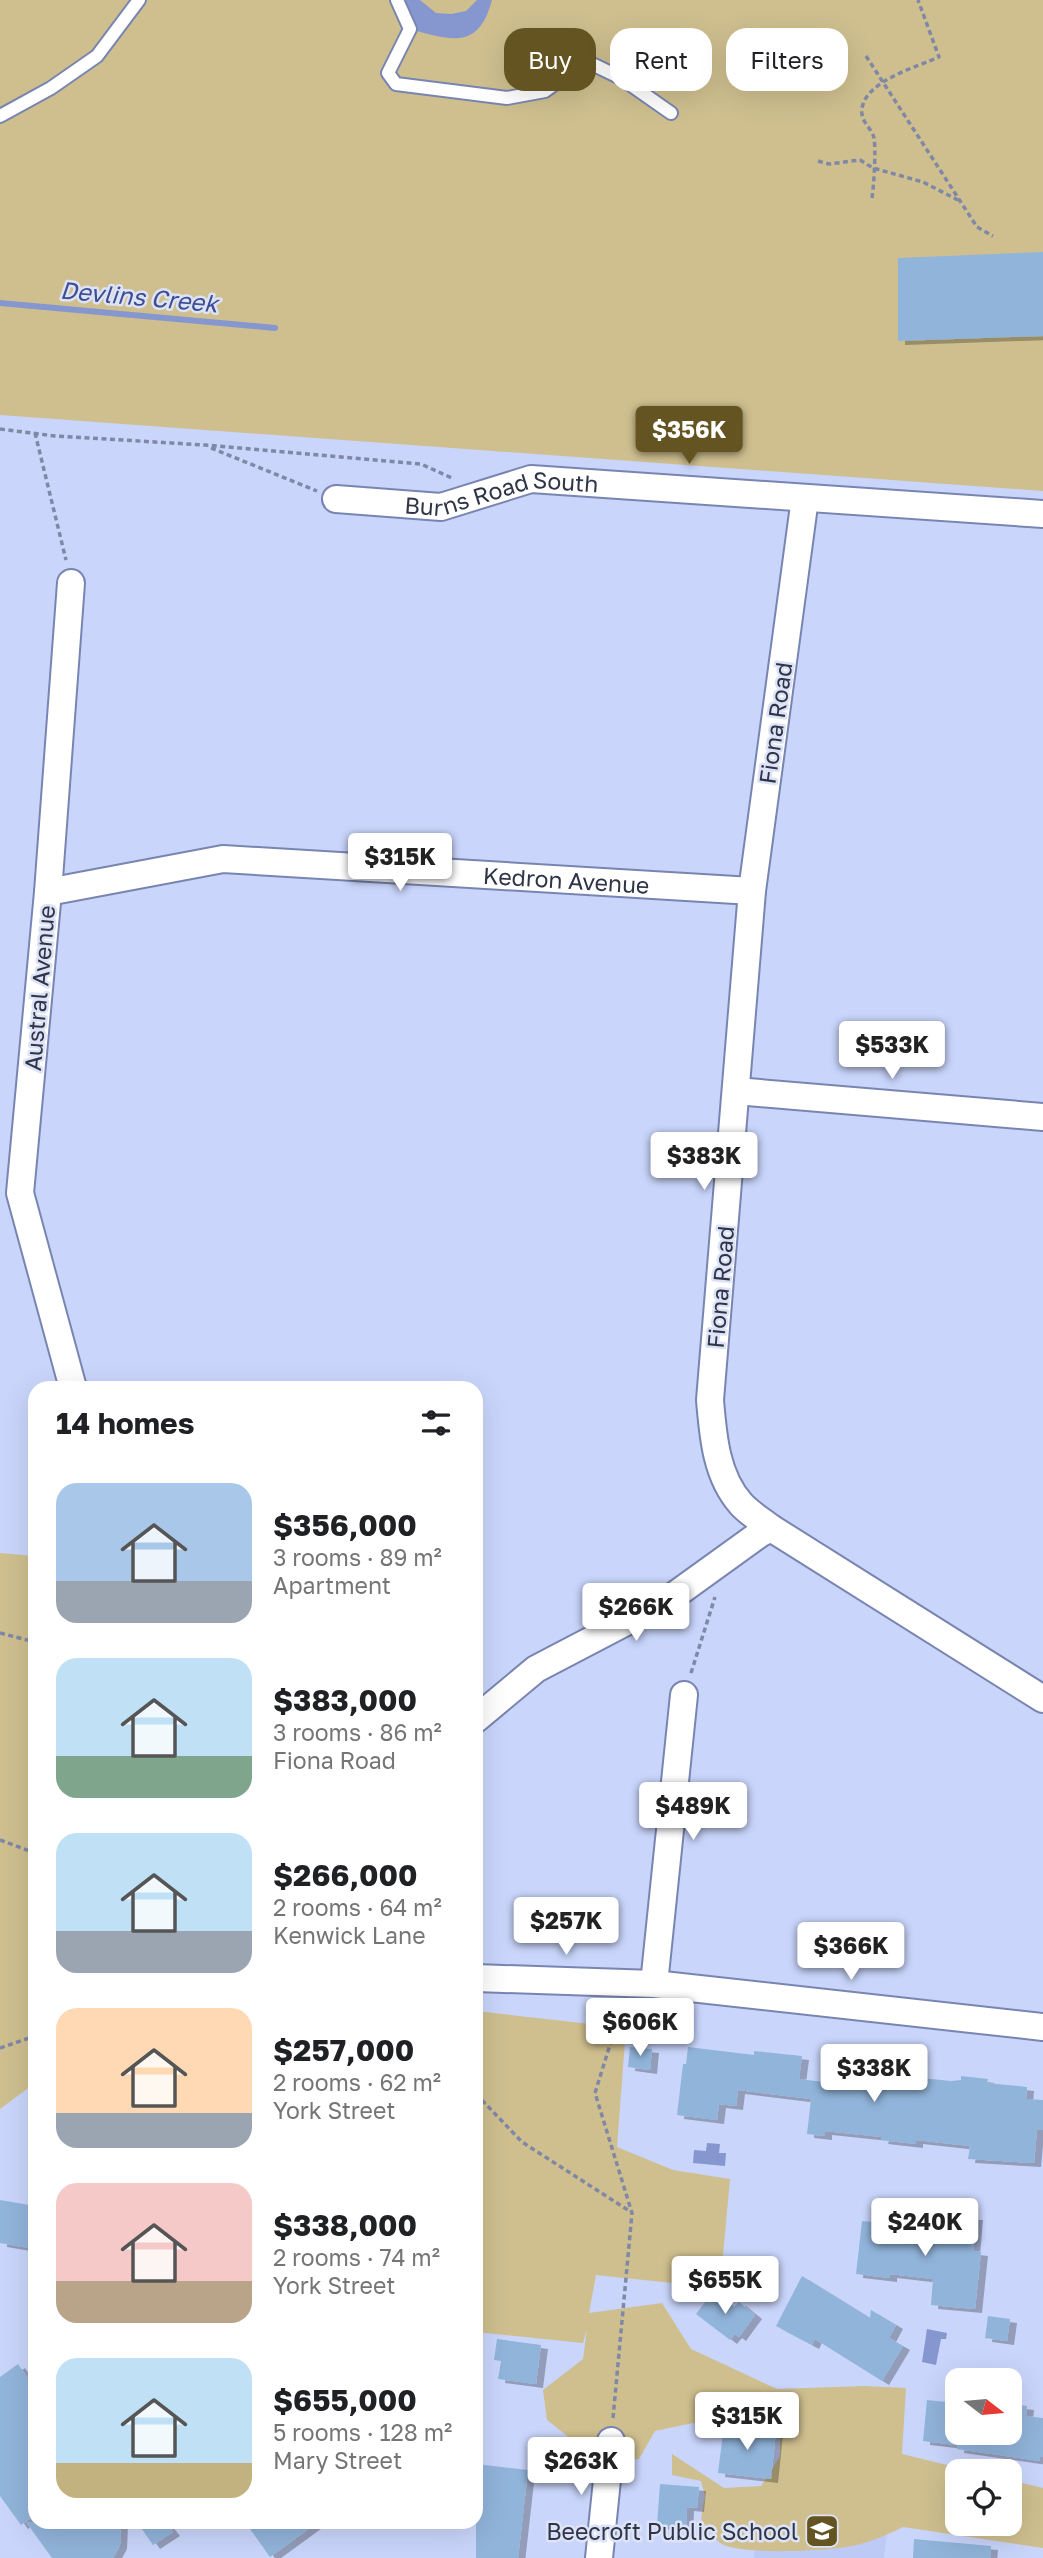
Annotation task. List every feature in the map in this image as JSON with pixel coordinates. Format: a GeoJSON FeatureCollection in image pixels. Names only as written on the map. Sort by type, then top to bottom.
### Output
{"type":"FeatureCollection","features":[{"type":"Feature","properties":{"kind":"street","name":"Burns Road South"},"geometry":{"type":"LineString","coordinates":[[336,499],[441,507],[531,479],[1043,514]]}},
{"type":"Feature","properties":{"kind":"street","name":"Fiona Road"},"geometry":{"type":"LineString","coordinates":[[806,498],[752,891],[710,1400],[714,1437],[722,1472],[741,1504],[771,1528],[1043,1699]]}},
{"type":"Feature","properties":{"kind":"street","name":"Austral Avenue"},"geometry":{"type":"LineString","coordinates":[[71,583],[48,891],[20,1193],[71,1381]]}},
{"type":"Feature","properties":{"kind":"street","name":"Kedron Avenue"},"geometry":{"type":"LineString","coordinates":[[48,891],[223,859],[752,891]]}},
{"type":"Feature","properties":{"kind":"street"},"geometry":{"type":"LineString","coordinates":[[736,1091],[1043,1117]]}},
{"type":"Feature","properties":{"kind":"street"},"geometry":{"type":"LineString","coordinates":[[483,1713],[536,1669],[668,1600],[771,1528]]}},
{"type":"Feature","properties":{"kind":"street"},"geometry":{"type":"LineString","coordinates":[[642,1984],[684,1695]]}},
{"type":"Feature","properties":{"kind":"street"},"geometry":{"type":"LineString","coordinates":[[483,1978],[642,1984],[1043,2027]]}},
{"type":"Feature","properties":{"kind":"street"},"geometry":{"type":"LineString","coordinates":[[599,2558],[611,2441]]}},
{"type":"Feature","properties":{"kind":"lane"},"geometry":{"type":"LineString","coordinates":[[0,116],[51,88],[97,56],[139,0]]}},
{"type":"Feature","properties":{"kind":"lane"},"geometry":{"type":"LineString","coordinates":[[397,0],[410,29],[388,73],[396,84],[507,98],[545,91],[590,63],[621,78],[671,113]]}},
{"type":"Feature","properties":{"kind":"path"},"geometry":{"type":"LineString","coordinates":[[872,198],[874,136],[863,122],[862,109],[869,93],[882,82],[939,57],[918,0]]}},
{"type":"Feature","properties":{"kind":"path"},"geometry":{"type":"LineString","coordinates":[[866,56],[977,227],[993,236]]}},
{"type":"Feature","properties":{"kind":"path"},"geometry":{"type":"LineString","coordinates":[[818,161],[829,164],[860,160],[873,168],[923,182],[960,201]]}},
{"type":"Feature","properties":{"kind":"path"},"geometry":{"type":"LineString","coordinates":[[0,429],[421,464],[454,478]]}},
{"type":"Feature","properties":{"kind":"path"},"geometry":{"type":"LineString","coordinates":[[35,433],[71,583]]}},
{"type":"Feature","properties":{"kind":"path"},"geometry":{"type":"LineString","coordinates":[[205,445],[336,499]]}},
{"type":"Feature","properties":{"kind":"path"},"geometry":{"type":"LineString","coordinates":[[684,1695],[715,1597]]}},
{"type":"Feature","properties":{"kind":"path"},"geometry":{"type":"LineString","coordinates":[[0,1633],[28,1640]]}},
{"type":"Feature","properties":{"kind":"path"},"geometry":{"type":"LineString","coordinates":[[0,1840],[28,1850]]}},
{"type":"Feature","properties":{"kind":"path"},"geometry":{"type":"LineString","coordinates":[[611,2441],[632,2213],[595,2093],[642,1984]]}},
{"type":"Feature","properties":{"kind":"path"},"geometry":{"type":"LineString","coordinates":[[0,2048],[28,2038]]}},
{"type":"Feature","properties":{"kind":"path"},"geometry":{"type":"LineString","coordinates":[[483,2101],[522,2142],[632,2213]]}},
{"type":"Feature","properties":{"kind":"shaded area"},"geometry":{"type":"Polygon","coordinates":[[[0,0],[1043,0],[1043,491],[0,415],[0,0]]]}},
{"type":"Feature","properties":{"kind":"shaded area"},"geometry":{"type":"Polygon","coordinates":[[[400,0],[420,0],[436,13],[451,14],[466,11],[477,0],[492,0],[480,27],[463,38],[452,38],[413,30],[400,0]]]}},
{"type":"Feature","properties":{"kind":"shaded area"},"geometry":{"type":"Polygon","coordinates":[[[0,1553],[28,1555],[28,2088],[0,2109],[0,1553]]]}},
{"type":"Feature","properties":{"kind":"shaded area"},"geometry":{"type":"Polygon","coordinates":[[[483,2012],[626,2028],[617,2147],[673,2170],[730,2179],[720,2288],[596,2275],[589,2313],[662,2303],[691,2349],[777,2389],[864,2386],[906,2388],[902,2454],[945,2464],[945,2533],[903,2527],[853,2546],[802,2551],[747,2550],[722,2544],[701,2519],[705,2496],[701,2481],[672,2475],[672,2454],[724,2488],[761,2486],[780,2456],[780,2423],[737,2418],[655,2431],[639,2459],[616,2462],[585,2450],[547,2420],[543,2390],[583,2359],[587,2329],[583,2343],[483,2333],[483,2012]]]}},
{"type":"Feature","properties":{"kind":"shaded area"},"geometry":{"type":"Polygon","coordinates":[[[707,2143],[720,2144],[719,2153],[726,2153],[725,2166],[693,2163],[694,2150],[706,2151],[707,2143]]]}},
{"type":"Feature","properties":{"kind":"shaded area"},"geometry":{"type":"Polygon","coordinates":[[[927,2329],[947,2333],[946,2339],[941,2339],[936,2365],[922,2362],[927,2329]]]}},
{"type":"Feature","properties":{"kind":"shaded area"},"geometry":{"type":"Polygon","coordinates":[[[1022,2483],[1043,2488],[1043,2548],[963,2536],[1022,2536],[1022,2483]]]}},
{"type":"Feature","properties":{"kind":"shaded area","name":"Beecroft Public School"},"geometry":{"type":"Polygon","coordinates":[[[761,2491],[890,2505],[884,2558],[754,2558],[761,2491]]]}},
{"type":"Feature","properties":{"kind":"building"},"geometry":{"type":"Polygon","coordinates":[[[1043,252],[1043,336],[898,341],[898,258],[1043,252]]]}},
{"type":"Feature","properties":{"kind":"building"},"geometry":{"type":"Polygon","coordinates":[[[630,2047],[652,2049],[650,2070],[628,2067],[630,2047]]]}},
{"type":"Feature","properties":{"kind":"building"},"geometry":{"type":"Polygon","coordinates":[[[688,2047],[754,2055],[754,2051],[802,2056],[799,2079],[876,2088],[877,2080],[885,2081],[885,2077],[951,2081],[961,2080],[961,2076],[988,2079],[987,2083],[1027,2087],[1026,2099],[1043,2100],[1043,2130],[1037,2130],[1034,2163],[968,2159],[970,2146],[916,2140],[916,2144],[881,2140],[882,2137],[825,2131],[825,2136],[807,2134],[811,2099],[738,2090],[736,2106],[719,2104],[717,2120],[677,2115],[683,2064],[686,2064],[688,2047]]]}},
{"type":"Feature","properties":{"kind":"building"},"geometry":{"type":"Polygon","coordinates":[[[0,2200],[28,2205],[28,2248],[0,2243],[0,2200]]]}},
{"type":"Feature","properties":{"kind":"building"},"geometry":{"type":"Polygon","coordinates":[[[949,2215],[976,2216],[973,2251],[981,2252],[975,2309],[931,2305],[933,2279],[890,2274],[890,2278],[856,2274],[862,2221],[900,2224],[900,2229],[948,2234],[949,2215]]]}},
{"type":"Feature","properties":{"kind":"building"},"geometry":{"type":"Polygon","coordinates":[[[802,2276],[870,2318],[871,2310],[896,2325],[889,2338],[903,2346],[882,2381],[815,2339],[812,2345],[776,2326],[802,2276]]]}},
{"type":"Feature","properties":{"kind":"building"},"geometry":{"type":"Polygon","coordinates":[[[713,2292],[733,2308],[739,2302],[755,2315],[739,2337],[735,2334],[730,2340],[696,2314],[713,2292]]]}},
{"type":"Feature","properties":{"kind":"building"},"geometry":{"type":"Polygon","coordinates":[[[988,2316],[1010,2319],[1007,2341],[985,2338],[988,2316]]]}},
{"type":"Feature","properties":{"kind":"building"},"geometry":{"type":"Polygon","coordinates":[[[497,2339],[541,2345],[536,2384],[498,2379],[501,2361],[494,2360],[497,2339]]]}},
{"type":"Feature","properties":{"kind":"building"},"geometry":{"type":"Polygon","coordinates":[[[18,2364],[28,2379],[28,2520],[21,2525],[0,2496],[0,2377],[18,2364]]]}},
{"type":"Feature","properties":{"kind":"building"},"geometry":{"type":"Polygon","coordinates":[[[927,2400],[945,2402],[945,2444],[923,2441],[927,2400]]]}},
{"type":"Feature","properties":{"kind":"building"},"geometry":{"type":"Polygon","coordinates":[[[1022,2405],[1027,2406],[1026,2416],[1043,2418],[1043,2457],[1040,2457],[1040,2461],[957,2449],[957,2445],[1022,2445],[1022,2405]]]}},
{"type":"Feature","properties":{"kind":"building"},"geometry":{"type":"Polygon","coordinates":[[[724,2425],[776,2431],[771,2479],[718,2473],[724,2425]]]}},
{"type":"Feature","properties":{"kind":"building"},"geometry":{"type":"Polygon","coordinates":[[[483,2465],[528,2470],[518,2558],[476,2558],[476,2529],[483,2529],[483,2465]]]}},
{"type":"Feature","properties":{"kind":"building"},"geometry":{"type":"Polygon","coordinates":[[[660,2484],[699,2487],[697,2508],[687,2507],[686,2528],[657,2525],[660,2484]]]}},
{"type":"Feature","properties":{"kind":"building"},"geometry":{"type":"Polygon","coordinates":[[[31,2529],[121,2529],[120,2545],[113,2558],[52,2558],[31,2529]]]}},
{"type":"Feature","properties":{"kind":"building"},"geometry":{"type":"Polygon","coordinates":[[[142,2529],[171,2529],[173,2532],[153,2545],[142,2529]]]}},
{"type":"Feature","properties":{"kind":"building"},"geometry":{"type":"Polygon","coordinates":[[[250,2529],[308,2529],[270,2557],[250,2529]]]}},
{"type":"Feature","properties":{"kind":"building"},"geometry":{"type":"Polygon","coordinates":[[[914,2539],[991,2546],[990,2558],[913,2558],[914,2539]]]}},
{"type":"Feature","properties":{"kind":"waterway","name":"Devlins Creek"},"geometry":{"type":"LineString","coordinates":[[0,303],[275,328]]}},
{"type":"Feature","properties":{"kind":"place","name":"Beecroft Public School"},"geometry":{"type":"Point","coordinates":[822,2531]}}]}
